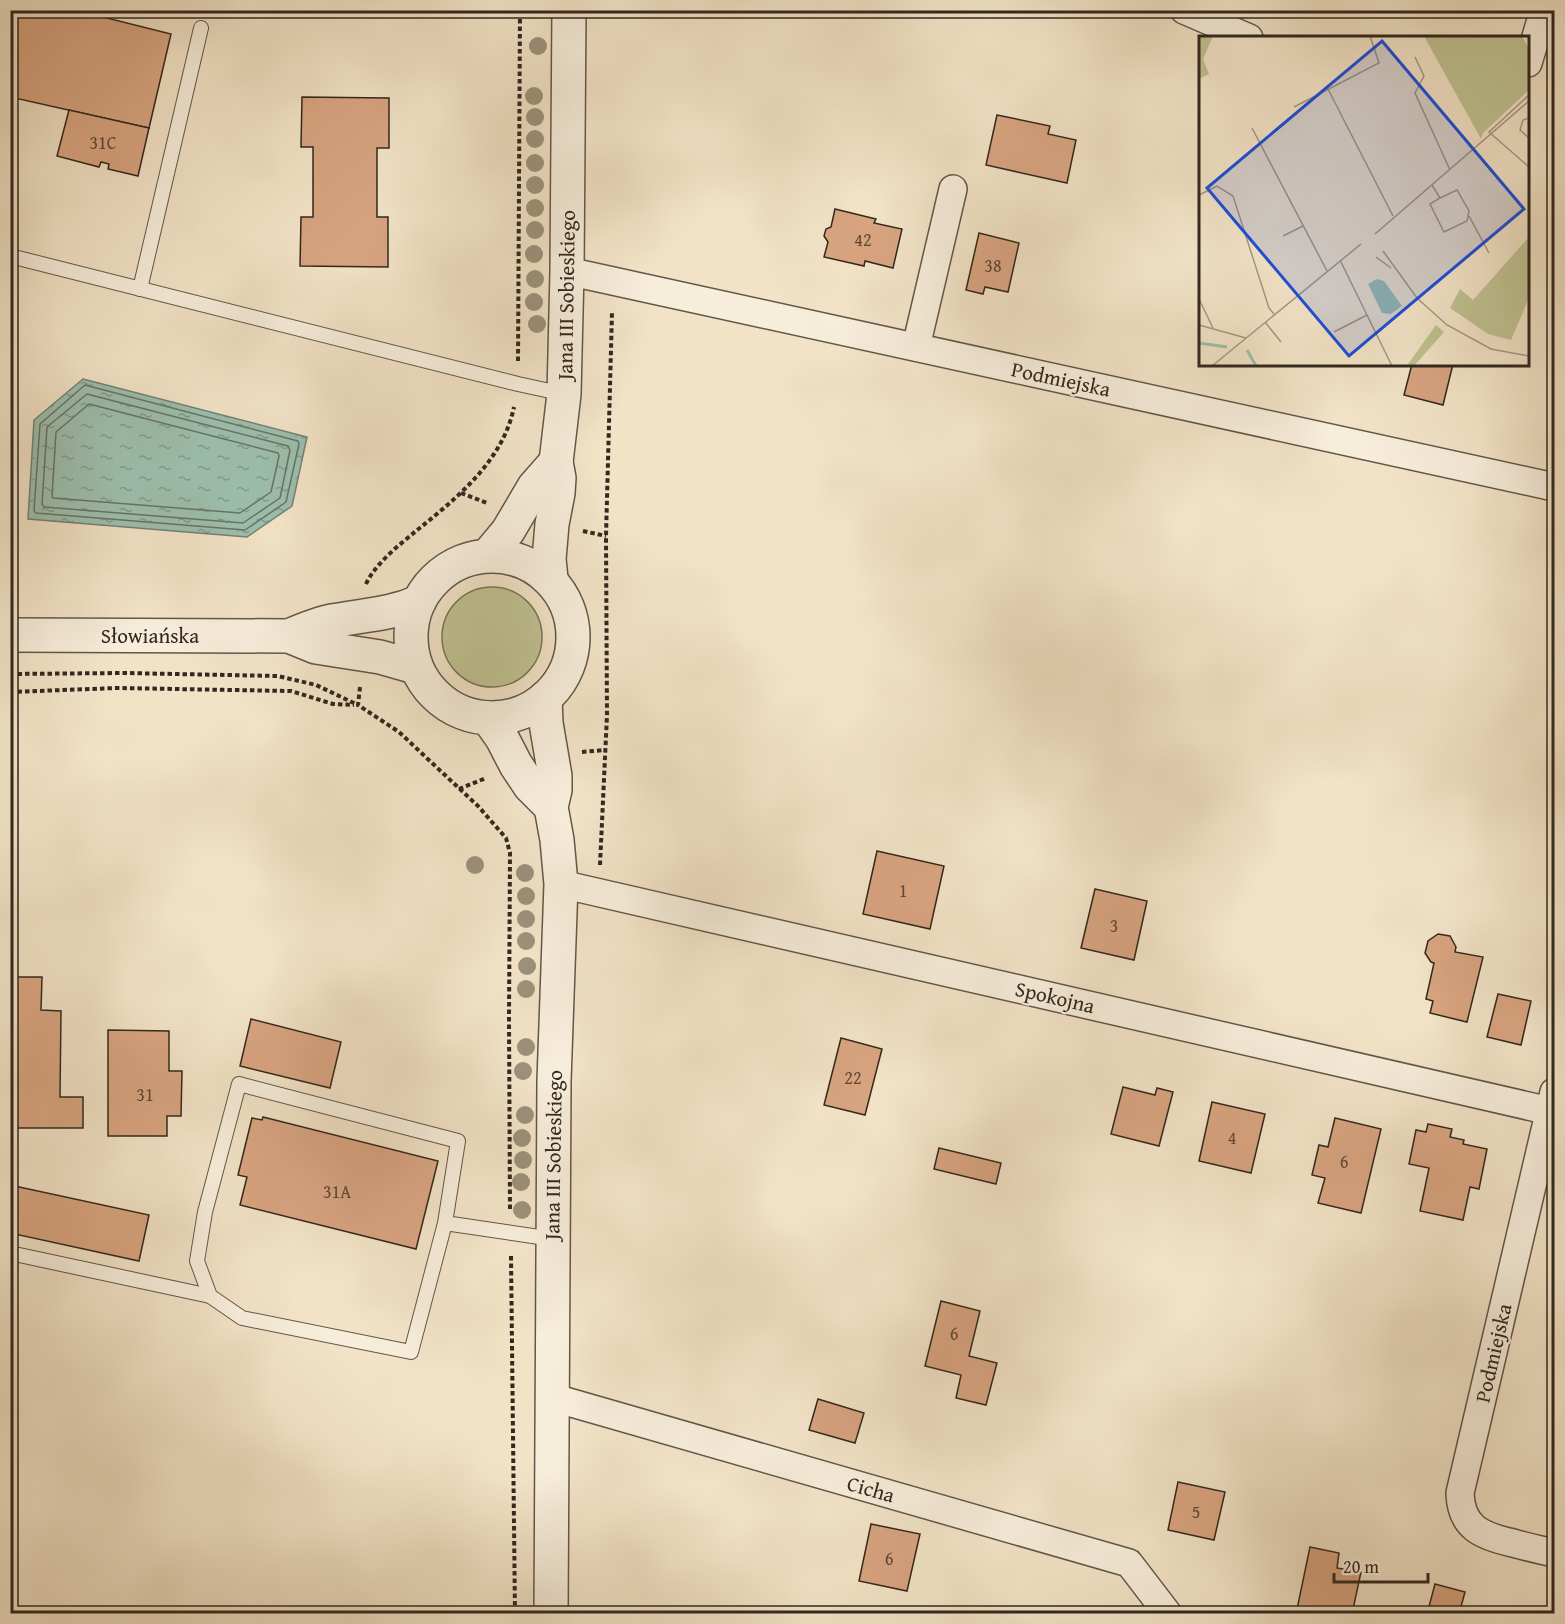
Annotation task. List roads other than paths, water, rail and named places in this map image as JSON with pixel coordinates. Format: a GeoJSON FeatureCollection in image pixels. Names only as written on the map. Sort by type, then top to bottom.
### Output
{"type":"FeatureCollection","features":[{"type":"Feature","properties":{"kind":"street","name":"Jana III Sobieskiego"},"geometry":{"type":"LineString","coordinates":[[551,579],[549,559],[558,493],[559,478],[556,462],[564,394],[569,10]]}},
{"type":"Feature","properties":{"kind":"street"},"geometry":{"type":"LineString","coordinates":[[1184,10],[1244,36]]}},
{"type":"Feature","properties":{"kind":"street"},"geometry":{"type":"LineString","coordinates":[[1529,57],[1544,10]]}},
{"type":"Feature","properties":{"kind":"street"},"geometry":{"type":"LineString","coordinates":[[916,347],[953,189]]}},
{"type":"Feature","properties":{"kind":"street","name":"Podmiejska"},"geometry":{"type":"LineString","coordinates":[[567,271],[1554,487]]}},
{"type":"Feature","properties":{"kind":"street"},"geometry":{"type":"LineString","coordinates":[[488,555],[508,531],[534,487],[556,462]]}},
{"type":"Feature","properties":{"kind":"street"},"geometry":{"type":"LineString","coordinates":[[488,555],[519,560],[533,566],[551,579],[568,608],[573,627],[573,647],[568,666],[559,684],[545,698],[519,714],[504,718],[488,718],[464,713],[443,702],[431,691],[415,667],[410,634],[418,602],[434,580],[458,562],[488,555]]}},
{"type":"Feature","properties":{"kind":"street","name":"Słowiańska"},"geometry":{"type":"LineString","coordinates":[[289,636],[308,627],[402,609],[418,602]]}},
{"type":"Feature","properties":{"kind":"street","name":"Słowiańska"},"geometry":{"type":"LineString","coordinates":[[10,635],[289,636],[316,647],[361,653],[415,667]]}},
{"type":"Feature","properties":{"kind":"street","name":"Jana III Sobieskiego"},"geometry":{"type":"LineString","coordinates":[[545,698],[546,723],[555,776],[551,807],[561,884],[554,1081],[550,1614]]}},
{"type":"Feature","properties":{"kind":"street"},"geometry":{"type":"LineString","coordinates":[[488,718],[530,786],[551,807]]}},
{"type":"Feature","properties":{"kind":"street","name":"Spokojna"},"geometry":{"type":"LineString","coordinates":[[561,884],[1552,1101]]}},
{"type":"Feature","properties":{"kind":"street","name":"Podmiejska"},"geometry":{"type":"LineString","coordinates":[[1552,1101],[1460,1493],[1460,1506],[1466,1519],[1478,1532],[1491,1538],[1554,1553]]}},
{"type":"Feature","properties":{"kind":"street","name":"Cicha"},"geometry":{"type":"LineString","coordinates":[[551,1397],[1129,1563],[1168,1614]]}},
{"type":"Feature","properties":{"kind":"lane"},"geometry":{"type":"LineString","coordinates":[[140,289],[201,28]]}},
{"type":"Feature","properties":{"kind":"lane"},"geometry":{"type":"LineString","coordinates":[[10,256],[564,394]]}},
{"type":"Feature","properties":{"kind":"lane"},"geometry":{"type":"LineString","coordinates":[[10,1253],[210,1296],[242,1318],[411,1352],[445,1223],[458,1141],[239,1084],[205,1212],[197,1262],[210,1296]]}},
{"type":"Feature","properties":{"kind":"lane"},"geometry":{"type":"LineString","coordinates":[[445,1223],[552,1239]]}},
{"type":"Feature","properties":{"kind":"water"},"geometry":{"type":"Polygon","coordinates":[[[83,379],[307,437],[292,506],[247,537],[28,519],[34,420],[83,379]]]}}]}
